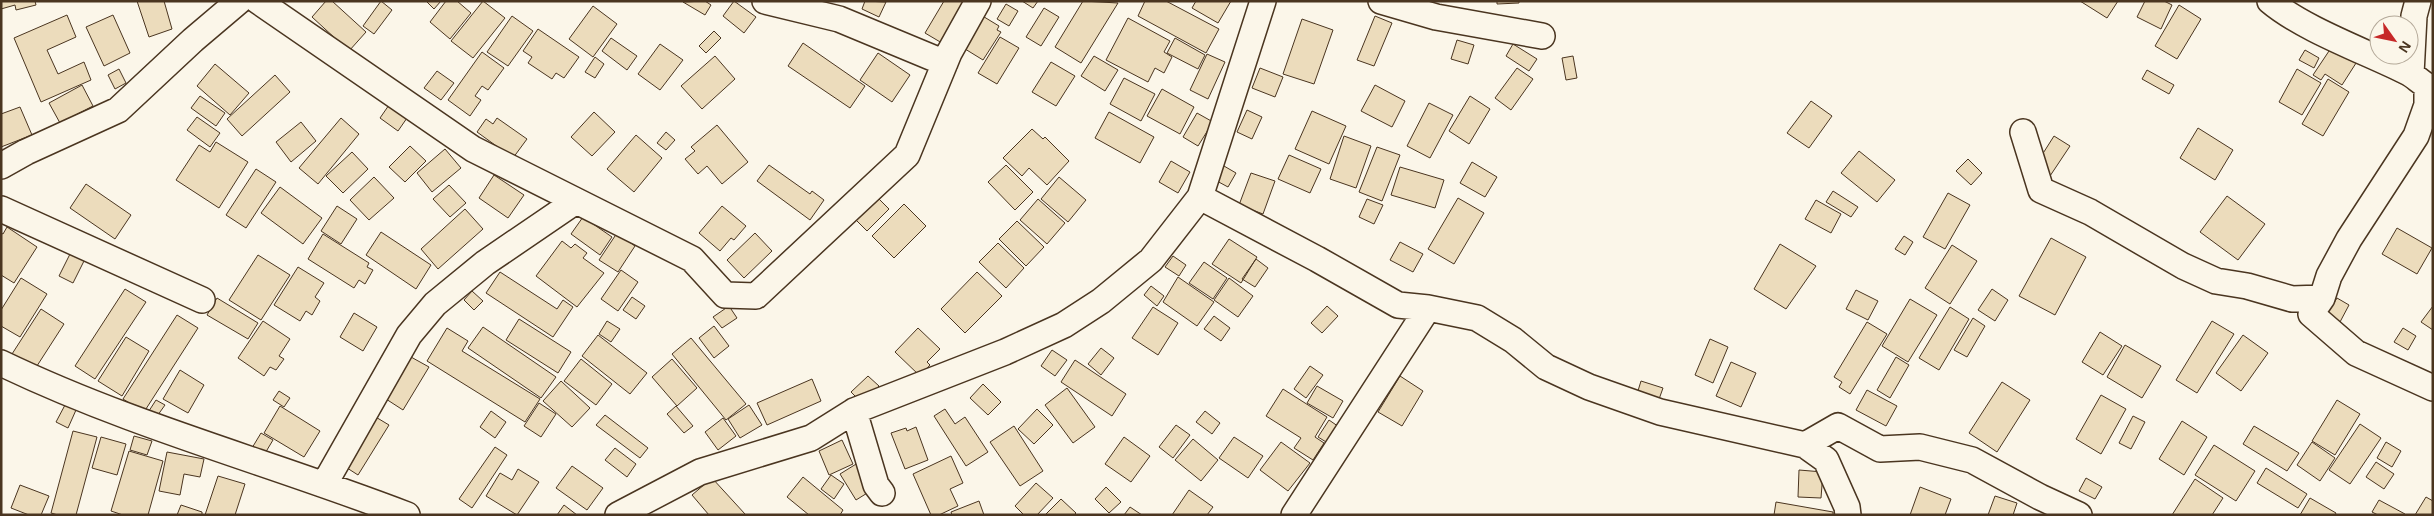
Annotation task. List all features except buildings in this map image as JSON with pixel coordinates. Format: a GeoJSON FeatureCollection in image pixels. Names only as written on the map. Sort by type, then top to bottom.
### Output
{"type":"FeatureCollection","features":[{"type":"Feature","properties":{"kind":"street"},"geometry":{"type":"LineString","coordinates":[[1,166],[26,152],[118,110],[193,40],[240,1]]}},
{"type":"Feature","properties":{"kind":"street"},"geometry":{"type":"LineString","coordinates":[[258,1],[474,149],[692,259],[725,295],[756,296],[907,155],[945,63],[978,1]]}},
{"type":"Feature","properties":{"kind":"street"},"geometry":{"type":"LineString","coordinates":[[765,1],[839,19],[945,63]]}},
{"type":"Feature","properties":{"kind":"street"},"geometry":{"type":"LineString","coordinates":[[618,515],[700,472],[811,438],[854,411],[1005,352],[1064,325],[1101,301],[1151,260],[1200,197],[1263,1]]}},
{"type":"Feature","properties":{"kind":"street"},"geometry":{"type":"LineString","coordinates":[[1381,1],[1436,17],[1542,36]]}},
{"type":"Feature","properties":{"kind":"street"},"geometry":{"type":"LineString","coordinates":[[2270,1],[2309,26],[2424,83]]}},
{"type":"Feature","properties":{"kind":"street"},"geometry":{"type":"LineString","coordinates":[[2418,1],[2414,16],[2427,105],[2416,136],[2349,239],[2329,276],[2322,298],[2311,314],[2356,353],[2433,388]]}},
{"type":"Feature","properties":{"kind":"street"},"geometry":{"type":"LineString","coordinates":[[2023,132],[2041,190],[2090,212],[2183,266],[2216,281],[2247,286],[2292,299],[2322,298]]}},
{"type":"Feature","properties":{"kind":"street"},"geometry":{"type":"LineString","coordinates":[[1200,197],[1318,259],[1398,305],[1428,308],[1477,318],[1513,340],[1546,367],[1590,388],[1660,412],[1805,445],[1826,460],[1848,515]]}},
{"type":"Feature","properties":{"kind":"street"},"geometry":{"type":"LineString","coordinates":[[326,483],[409,335],[435,304],[485,263],[576,201]]}},
{"type":"Feature","properties":{"kind":"street"},"geometry":{"type":"LineString","coordinates":[[1,209],[202,300]]}},
{"type":"Feature","properties":{"kind":"street"},"geometry":{"type":"LineString","coordinates":[[1294,515],[1428,308]]}},
{"type":"Feature","properties":{"kind":"street"},"geometry":{"type":"LineString","coordinates":[[1,363],[93,405],[225,452],[326,483],[408,515]]}},
{"type":"Feature","properties":{"kind":"street"},"geometry":{"type":"LineString","coordinates":[[854,411],[876,485],[882,493]]}},
{"type":"Feature","properties":{"kind":"street"},"geometry":{"type":"LineString","coordinates":[[1805,445],[1838,426]]}},
{"type":"Feature","properties":{"kind":"street"},"geometry":{"type":"LineString","coordinates":[[1826,460],[1838,426]]}},
{"type":"Feature","properties":{"kind":"street"},"geometry":{"type":"LineString","coordinates":[[1838,426],[1880,449],[1920,448],[1972,460],[2040,497],[2079,515]]}}]}
